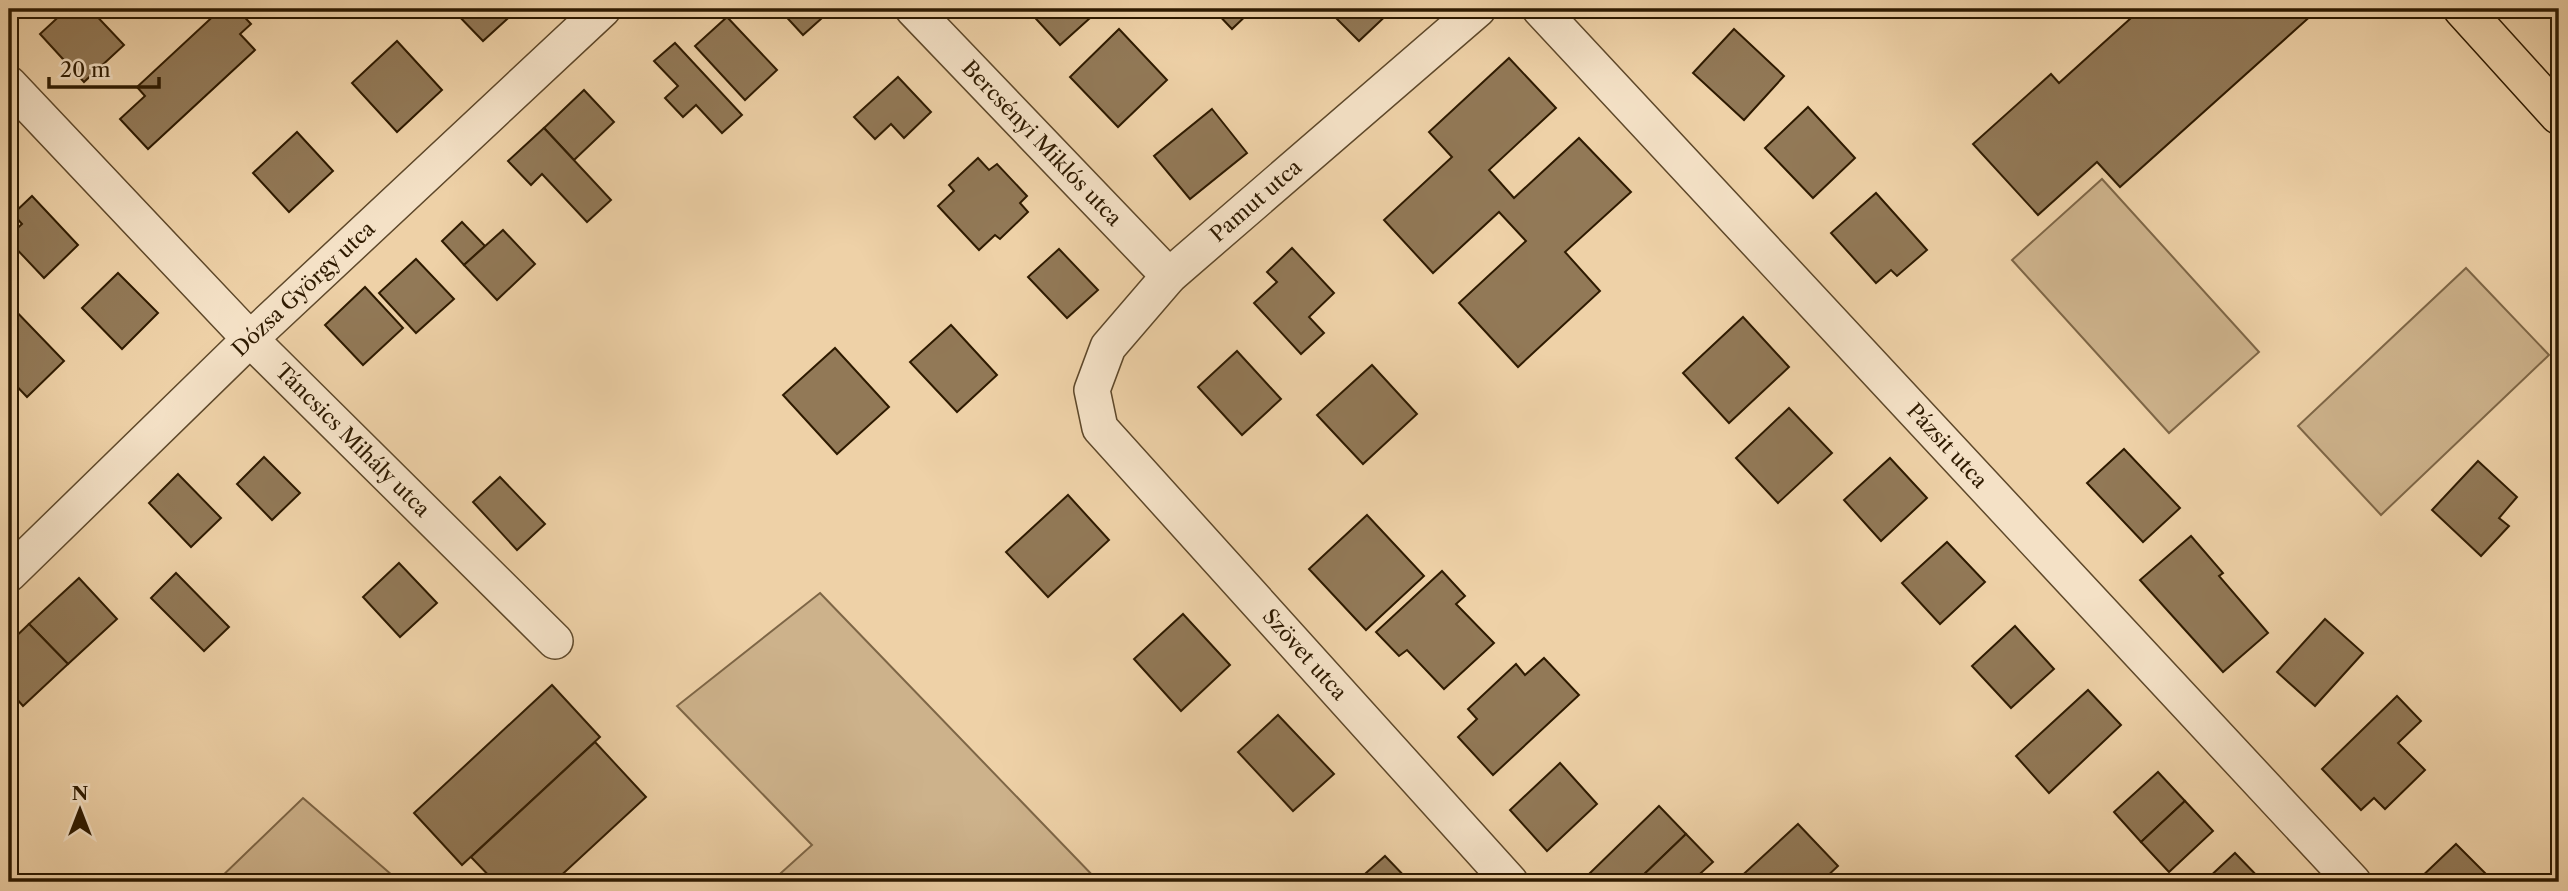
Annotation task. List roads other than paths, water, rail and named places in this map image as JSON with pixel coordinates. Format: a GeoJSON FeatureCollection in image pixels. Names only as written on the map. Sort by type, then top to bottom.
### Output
{"type":"FeatureCollection","features":[{"type":"Feature","properties":{"kind":"main road"},"geometry":{"type":"LineString","coordinates":[[2463,9],[2559,115]]}},
{"type":"Feature","properties":{"kind":"street","name":"Dózsa György utca"},"geometry":{"type":"LineString","coordinates":[[9,573],[250,339],[603,9]]}},
{"type":"Feature","properties":{"kind":"street","name":"Bercsényi Miklós utca"},"geometry":{"type":"LineString","coordinates":[[913,9],[1169,276]]}},
{"type":"Feature","properties":{"kind":"street","name":"Pamut utca"},"geometry":{"type":"LineString","coordinates":[[1100,428],[1092,390],[1108,347],[1169,276],[1478,9]]}},
{"type":"Feature","properties":{"kind":"street","name":"Pázsit utca"},"geometry":{"type":"LineString","coordinates":[[1540,9],[2353,882]]}},
{"type":"Feature","properties":{"kind":"street","name":"Táncsics Mihály utca"},"geometry":{"type":"LineString","coordinates":[[9,84],[250,339],[555,641]]}},
{"type":"Feature","properties":{"kind":"street","name":"Szövet utca"},"geometry":{"type":"LineString","coordinates":[[1100,428],[1510,882]]}}]}
